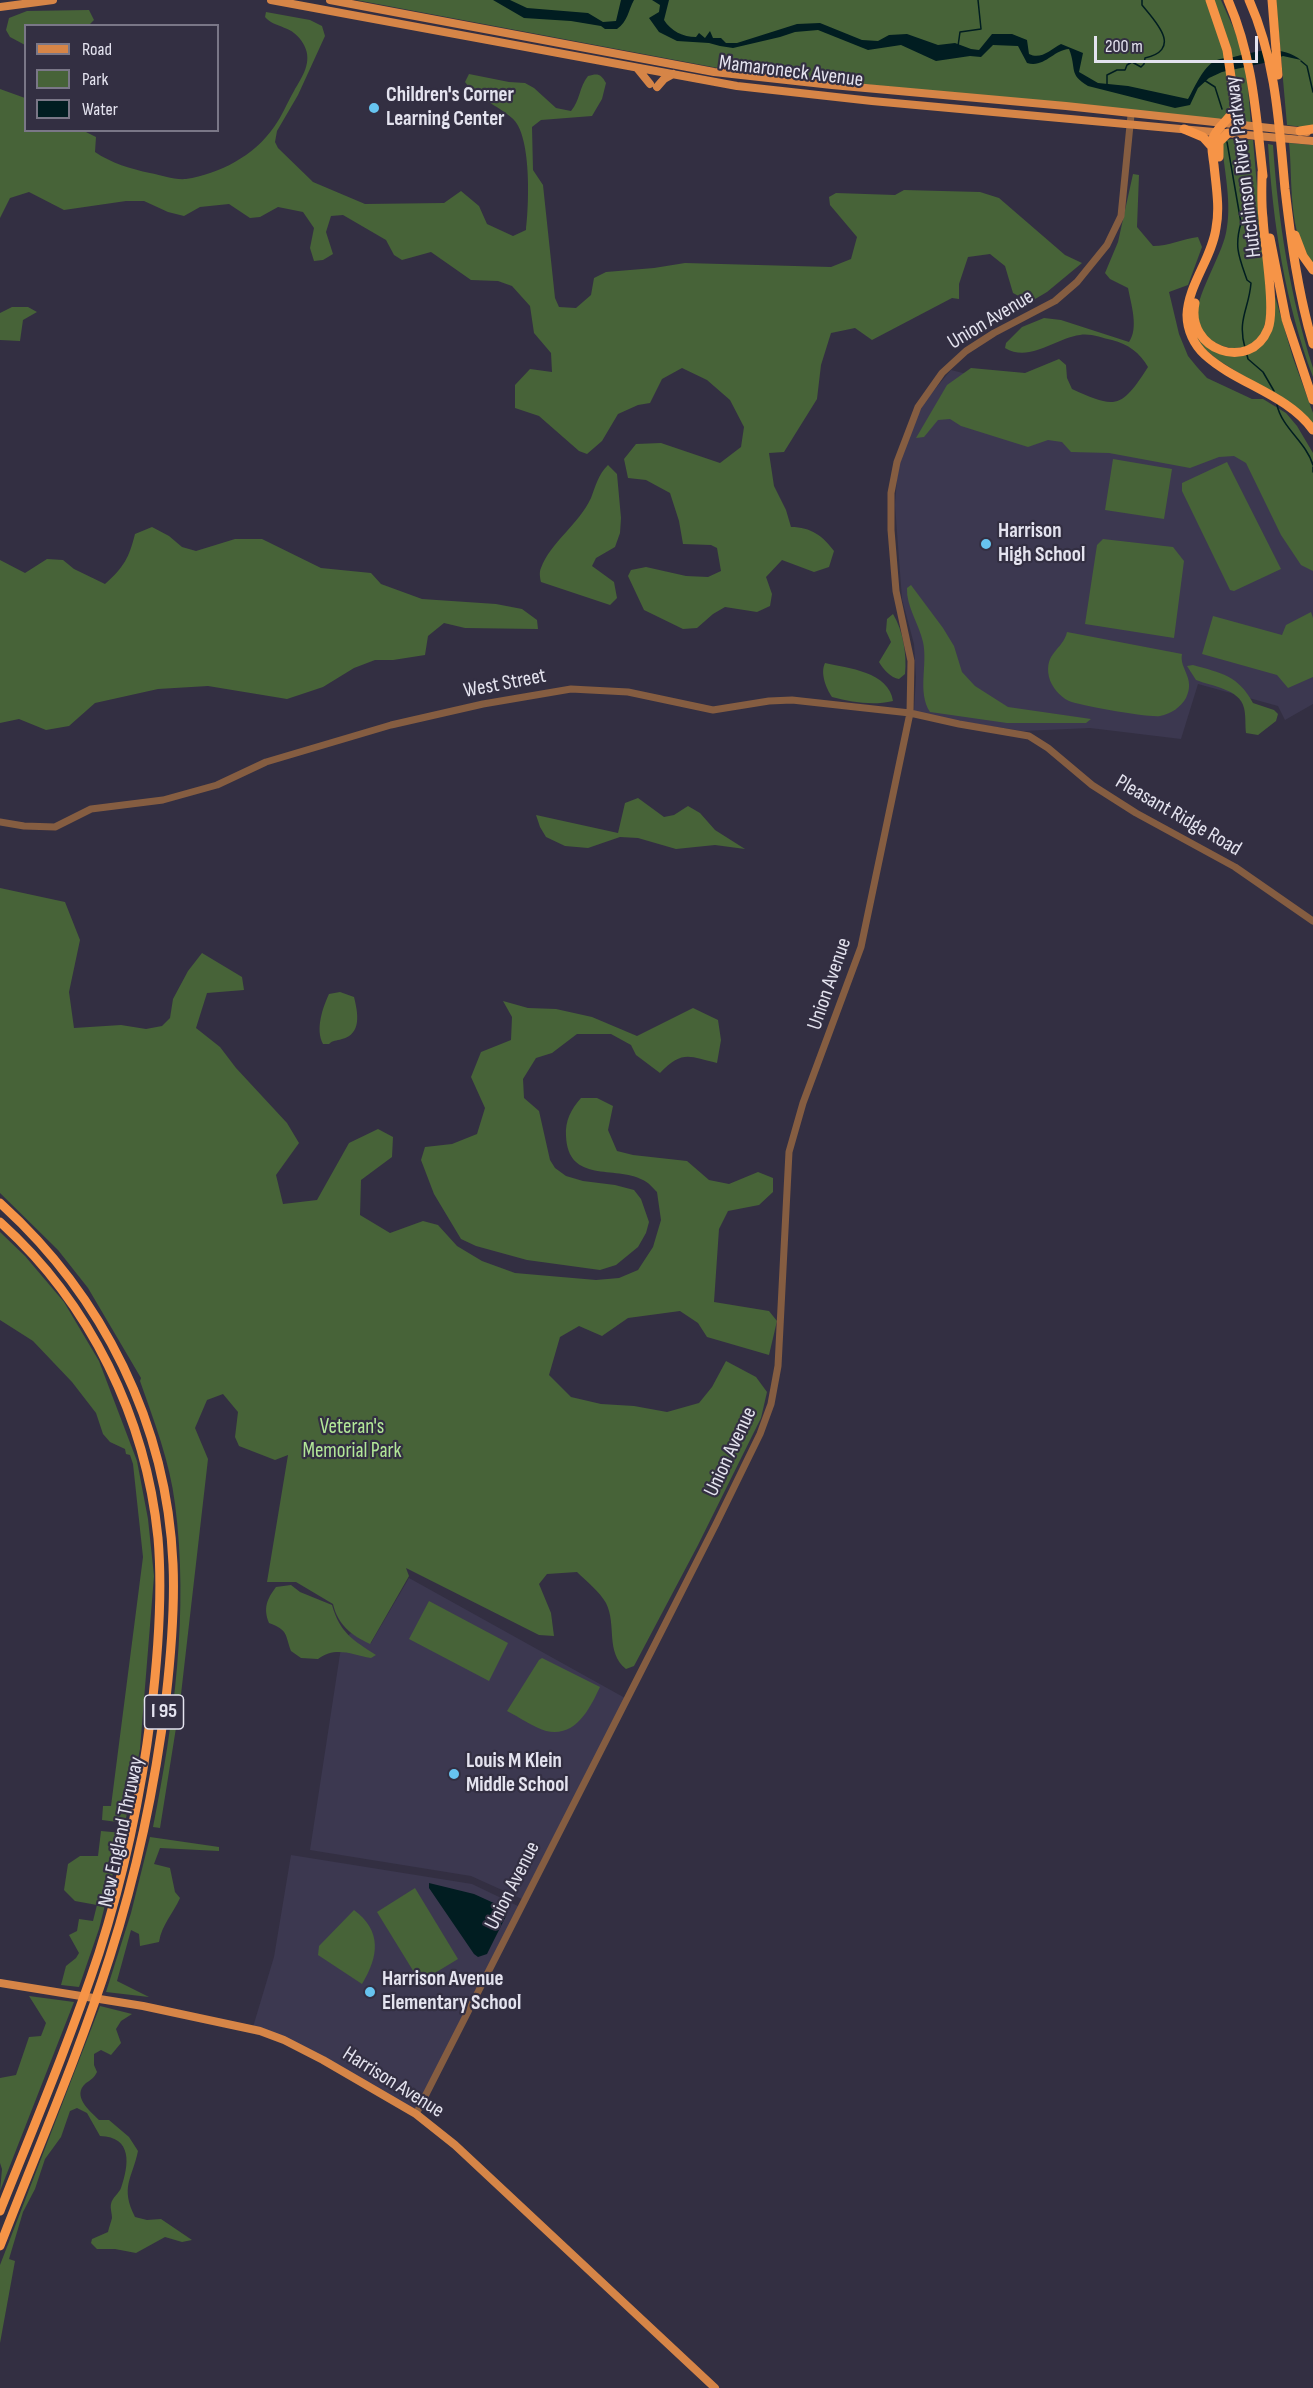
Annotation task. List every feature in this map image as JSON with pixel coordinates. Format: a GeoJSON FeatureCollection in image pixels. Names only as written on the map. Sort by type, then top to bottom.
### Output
{"type":"FeatureCollection","features":[{"type":"Feature","properties":{"kind":"highway"},"geometry":{"type":"LineString","coordinates":[[1210,0],[1226,44],[1235,107],[1231,116],[1219,128],[1212,140],[1217,222],[1212,248],[1190,299],[1187,312],[1188,326],[1195,342],[1206,356],[1288,406],[1313,430]]}},
{"type":"Feature","properties":{"kind":"highway","name":"Hutchinson River Parkway"},"geometry":{"type":"LineString","coordinates":[[1228,0],[1243,38],[1251,72],[1272,250],[1279,290],[1296,352],[1313,400]]}},
{"type":"Feature","properties":{"kind":"highway","name":"Hutchinson River Parkway"},"geometry":{"type":"LineString","coordinates":[[1249,0],[1275,71],[1281,146],[1296,270],[1313,344]]}},
{"type":"Feature","properties":{"kind":"highway"},"geometry":{"type":"LineString","coordinates":[[1272,0],[1275,71]]}},
{"type":"Feature","properties":{"kind":"highway"},"geometry":{"type":"LineString","coordinates":[[1184,129],[1203,137],[1212,147]]}},
{"type":"Feature","properties":{"kind":"highway"},"geometry":{"type":"LineString","coordinates":[[1300,131],[1313,131]]}},
{"type":"Feature","properties":{"kind":"highway"},"geometry":{"type":"LineString","coordinates":[[1228,133],[1219,144],[1223,198],[1222,232],[1215,256],[1195,304],[1194,315],[1197,330],[1208,344],[1221,351],[1247,350],[1256,344],[1266,333],[1271,314],[1262,214],[1262,172]]}},
{"type":"Feature","properties":{"kind":"highway"},"geometry":{"type":"LineString","coordinates":[[1286,192],[1297,242],[1313,270]]}},
{"type":"Feature","properties":{"kind":"highway","name":"New England Thruway"},"geometry":{"type":"LineString","coordinates":[[0,1203],[41,1243],[78,1288],[105,1330],[128,1374],[149,1430],[164,1487],[172,1545],[173,1585],[171,1644],[160,1743],[148,1811],[127,1898],[91,2011],[0,2246]]}},
{"type":"Feature","properties":{"kind":"highway","name":"New England Thruway"},"geometry":{"type":"LineString","coordinates":[[0,1222],[32,1254],[69,1300],[101,1351],[118,1386],[139,1443],[149,1481],[157,1531],[160,1580],[156,1660],[148,1739],[121,1876],[86,1990],[0,2211]]}},
{"type":"Feature","properties":{"kind":"main road"},"geometry":{"type":"LineString","coordinates":[[0,7],[53,0]]}},
{"type":"Feature","properties":{"kind":"main road","name":"Mamaroneck Avenue"},"geometry":{"type":"LineString","coordinates":[[271,0],[737,86],[1130,125],[1184,129],[1300,131]]}},
{"type":"Feature","properties":{"kind":"main road","name":"Mamaroneck Avenue"},"geometry":{"type":"LineString","coordinates":[[330,0],[714,72],[832,86],[1066,106],[1219,128],[1228,133],[1313,141]]}},
{"type":"Feature","properties":{"kind":"main road"},"geometry":{"type":"LineString","coordinates":[[637,67],[654,86],[673,74]]}},
{"type":"Feature","properties":{"kind":"main road","name":"Harrison Avenue"},"geometry":{"type":"LineString","coordinates":[[0,1983],[116,2001],[227,2022],[284,2040],[416,2114],[471,2160],[715,2388]]}},
{"type":"Feature","properties":{"kind":"street","name":"Union Avenue"},"geometry":{"type":"LineString","coordinates":[[416,2114],[716,1524],[760,1434],[771,1404],[778,1366],[789,1152],[803,1103],[861,947],[910,711],[910,661],[896,591],[891,530],[891,493],[905,437],[929,389],[954,360],[994,333],[1054,301],[1077,282],[1107,245],[1121,216],[1131,115]]}},
{"type":"Feature","properties":{"kind":"street","name":"West Street"},"geometry":{"type":"LineString","coordinates":[[0,822],[44,828],[55,827],[91,809],[163,800],[217,785],[266,762],[392,725],[483,704],[571,689],[628,692],[713,710],[769,701],[792,700],[910,711],[928,719],[1029,736]]}},
{"type":"Feature","properties":{"kind":"street","name":"Pleasant Ridge Road"},"geometry":{"type":"LineString","coordinates":[[1029,736],[1048,748],[1092,785],[1136,813],[1235,867],[1313,921]]}},
{"type":"Feature","properties":{"kind":"shaded area","name":"Harrison High School"},"geometry":{"type":"Polygon","coordinates":[[[951,370],[1132,416],[1152,389],[1313,492],[1313,704],[1285,720],[1278,706],[1198,684],[1181,739],[1090,728],[1023,731],[930,717],[914,711],[916,677],[914,644],[902,599],[895,505],[898,465],[910,431],[925,401],[951,370]]]}},
{"type":"Feature","properties":{"kind":"shaded area","name":"Louis M Klein Middle School"},"geometry":{"type":"Polygon","coordinates":[[[409,1578],[625,1698],[522,1899],[471,1876],[310,1850],[342,1641],[351,1633],[371,1643],[409,1578]]]}},
{"type":"Feature","properties":{"kind":"shaded area","name":"Harrison Avenue Elementary School"},"geometry":{"type":"Polygon","coordinates":[[[291,1855],[472,1884],[520,1907],[416,2111],[253,2027],[274,1957],[291,1855]]]}},
{"type":"Feature","properties":{"kind":"green space"},"geometry":{"type":"Polygon","coordinates":[[[356,0],[1206,0],[1221,37],[1229,66],[1233,93],[1232,105],[1225,117],[1216,120],[734,71],[356,0]]]}},
{"type":"Feature","properties":{"kind":"green space"},"geometry":{"type":"Polygon","coordinates":[[[1212,0],[1221,0],[1245,54],[1231,58],[1212,0]]]}},
{"type":"Feature","properties":{"kind":"green space"},"geometry":{"type":"Polygon","coordinates":[[[1276,0],[1313,0],[1313,126],[1287,125],[1276,0]]]}},
{"type":"Feature","properties":{"kind":"green space"},"geometry":{"type":"Polygon","coordinates":[[[89,10],[94,20],[90,24],[24,24],[24,44],[10,37],[6,30],[9,18],[27,11],[89,10]]]}},
{"type":"Feature","properties":{"kind":"green space"},"geometry":{"type":"Polygon","coordinates":[[[266,12],[310,20],[322,26],[325,36],[298,95],[277,131],[275,142],[278,148],[313,182],[365,204],[444,203],[461,191],[479,206],[487,224],[513,236],[526,230],[528,171],[523,139],[512,118],[476,93],[465,82],[469,74],[525,83],[556,108],[571,111],[588,76],[599,75],[606,83],[602,99],[592,116],[541,120],[532,127],[533,170],[543,185],[555,298],[559,307],[576,308],[591,295],[594,278],[606,272],[685,263],[831,267],[851,259],[857,237],[830,205],[829,197],[836,193],[895,195],[904,190],[980,192],[999,198],[1065,255],[1082,263],[1047,292],[1030,302],[1013,293],[1005,266],[990,254],[968,257],[959,284],[959,299],[952,298],[872,340],[855,328],[831,333],[821,365],[817,399],[784,452],[769,453],[774,486],[786,510],[791,527],[816,533],[825,541],[834,551],[829,567],[814,572],[782,560],[766,577],[772,594],[770,606],[757,612],[725,607],[697,628],[683,629],[644,610],[628,576],[631,570],[646,567],[686,576],[708,577],[721,571],[717,548],[711,545],[683,544],[679,521],[670,493],[646,480],[628,478],[624,459],[636,444],[661,443],[720,463],[741,447],[744,427],[730,400],[707,380],[682,368],[662,379],[650,403],[638,405],[618,414],[602,441],[587,454],[579,451],[539,416],[515,408],[515,385],[530,369],[552,372],[551,353],[534,333],[530,306],[512,286],[498,281],[471,280],[431,252],[402,260],[394,255],[386,240],[343,215],[331,216],[326,232],[333,254],[323,260],[314,261],[310,248],[314,228],[303,212],[278,207],[260,217],[250,218],[229,204],[200,207],[184,216],[168,212],[144,201],[126,201],[64,210],[29,192],[10,198],[0,218],[0,89],[24,98],[24,132],[86,132],[96,137],[95,152],[114,162],[136,170],[172,178],[198,177],[235,162],[266,137],[280,118],[305,69],[307,57],[300,38],[265,17],[266,12]]]}},
{"type":"Feature","properties":{"kind":"green space"},"geometry":{"type":"Polygon","coordinates":[[[1246,66],[1251,124],[1231,121],[1232,69],[1246,66]]]}},
{"type":"Feature","properties":{"kind":"green space"},"geometry":{"type":"Polygon","coordinates":[[[1253,140],[1267,299],[1266,321],[1261,334],[1245,347],[1235,348],[1225,347],[1207,337],[1197,319],[1200,300],[1226,233],[1228,201],[1222,146],[1225,141],[1253,140]]]}},
{"type":"Feature","properties":{"kind":"green space"},"geometry":{"type":"Polygon","coordinates":[[[1289,143],[1313,145],[1313,263],[1305,252],[1295,222],[1289,143]]]}},
{"type":"Feature","properties":{"kind":"green space"},"geometry":{"type":"Polygon","coordinates":[[[1268,144],[1273,145],[1286,258],[1313,368],[1313,377],[1295,320],[1282,262],[1273,204],[1268,144]]]}},
{"type":"Feature","properties":{"kind":"green space"},"geometry":{"type":"Polygon","coordinates":[[[1133,174],[1139,175],[1137,227],[1153,246],[1198,237],[1202,247],[1188,285],[1169,292],[1179,334],[1188,356],[1207,378],[1252,399],[1263,399],[1286,413],[1297,426],[1313,453],[1313,571],[1301,565],[1281,535],[1246,463],[1234,456],[1219,457],[1190,468],[1109,453],[1071,452],[1062,442],[1048,440],[1028,447],[961,426],[950,419],[938,420],[924,437],[916,438],[947,385],[971,368],[1025,373],[1059,359],[1066,365],[1067,378],[1072,389],[1108,402],[1124,398],[1131,391],[1148,367],[1137,353],[1118,342],[1084,335],[1071,337],[1024,353],[1005,348],[1006,343],[1022,327],[1044,318],[1061,320],[1129,342],[1134,323],[1128,288],[1110,279],[1105,273],[1118,242],[1133,174]]]}},
{"type":"Feature","properties":{"kind":"green space"},"geometry":{"type":"Polygon","coordinates":[[[1274,293],[1293,358],[1313,413],[1313,424],[1295,408],[1218,360],[1195,341],[1193,327],[1218,352],[1258,347],[1274,293]]]}},
{"type":"Feature","properties":{"kind":"green space"},"geometry":{"type":"Polygon","coordinates":[[[12,307],[28,307],[37,312],[23,320],[20,341],[0,340],[0,313],[12,307]]]}},
{"type":"Feature","properties":{"kind":"green space"},"geometry":{"type":"Polygon","coordinates":[[[1113,459],[1172,469],[1164,519],[1105,510],[1113,459]]]}},
{"type":"Feature","properties":{"kind":"green space"},"geometry":{"type":"Polygon","coordinates":[[[1227,462],[1281,569],[1234,591],[1230,590],[1182,491],[1182,483],[1227,462]]]}},
{"type":"Feature","properties":{"kind":"green space"},"geometry":{"type":"Polygon","coordinates":[[[608,465],[617,474],[620,533],[615,547],[596,558],[592,566],[614,582],[617,598],[610,605],[541,582],[540,575],[545,559],[586,507],[600,476],[608,465]]]}},
{"type":"Feature","properties":{"kind":"green space"},"geometry":{"type":"Polygon","coordinates":[[[152,527],[169,536],[182,547],[196,551],[235,539],[262,539],[321,568],[371,573],[381,584],[422,599],[496,604],[522,609],[537,620],[538,629],[465,628],[444,623],[428,636],[425,655],[375,660],[354,668],[323,687],[287,699],[208,686],[158,689],[95,703],[69,726],[46,730],[19,719],[0,723],[0,560],[25,573],[47,559],[63,560],[74,569],[105,584],[125,562],[135,534],[152,527]]]}},
{"type":"Feature","properties":{"kind":"green space"},"geometry":{"type":"Polygon","coordinates":[[[1103,539],[1173,547],[1184,561],[1174,638],[1085,624],[1097,545],[1103,539]]]}},
{"type":"Feature","properties":{"kind":"green space"},"geometry":{"type":"Polygon","coordinates":[[[911,585],[943,628],[954,646],[962,672],[975,686],[1008,707],[1091,719],[1086,723],[1007,723],[930,712],[923,687],[923,642],[907,595],[907,588],[911,585]]]}},
{"type":"Feature","properties":{"kind":"green space"},"geometry":{"type":"Polygon","coordinates":[[[1311,612],[1313,618],[1313,677],[1288,688],[1277,675],[1202,654],[1213,616],[1282,635],[1286,625],[1311,612]]]}},
{"type":"Feature","properties":{"kind":"green space"},"geometry":{"type":"Polygon","coordinates":[[[893,614],[902,635],[905,651],[905,674],[899,679],[888,673],[879,662],[891,642],[886,631],[887,619],[893,614]]]}},
{"type":"Feature","properties":{"kind":"green space"},"geometry":{"type":"Polygon","coordinates":[[[1067,632],[1182,654],[1189,685],[1186,698],[1172,712],[1160,716],[1130,713],[1069,701],[1059,694],[1052,684],[1048,669],[1051,657],[1067,632]]]}},
{"type":"Feature","properties":{"kind":"green space"},"geometry":{"type":"Polygon","coordinates":[[[825,663],[856,670],[876,678],[890,691],[893,701],[870,703],[832,697],[824,680],[825,663]]]}},
{"type":"Feature","properties":{"kind":"green space"},"geometry":{"type":"Polygon","coordinates":[[[1193,665],[1228,676],[1241,686],[1253,703],[1274,710],[1278,714],[1276,721],[1258,735],[1246,733],[1245,711],[1237,696],[1217,686],[1196,680],[1187,666],[1193,665]]]}},
{"type":"Feature","properties":{"kind":"green space"},"geometry":{"type":"Polygon","coordinates":[[[638,798],[664,817],[674,815],[688,806],[700,813],[715,830],[745,849],[715,845],[676,849],[638,838],[620,837],[588,848],[565,846],[546,837],[536,815],[618,833],[625,803],[638,798]]]}},
{"type":"Feature","properties":{"kind":"green space","name":"Veteran's Memorial Park"},"geometry":{"type":"Polygon","coordinates":[[[0,888],[65,902],[80,940],[69,992],[74,1028],[121,1025],[146,1029],[162,1026],[170,1018],[173,999],[188,971],[202,953],[242,977],[244,990],[207,993],[196,1028],[220,1047],[236,1068],[287,1123],[299,1143],[276,1175],[283,1204],[317,1200],[349,1143],[378,1129],[393,1137],[392,1157],[361,1180],[360,1215],[390,1233],[423,1221],[438,1225],[457,1246],[482,1261],[515,1273],[596,1280],[619,1278],[638,1270],[653,1247],[661,1220],[657,1192],[647,1182],[632,1176],[584,1167],[575,1161],[569,1151],[566,1131],[569,1116],[581,1098],[597,1098],[613,1106],[608,1130],[617,1151],[687,1161],[709,1180],[729,1184],[758,1172],[773,1178],[773,1192],[759,1205],[728,1211],[719,1229],[714,1302],[769,1311],[777,1321],[769,1355],[707,1337],[698,1323],[680,1311],[628,1318],[602,1336],[579,1326],[560,1337],[549,1375],[571,1397],[601,1404],[634,1406],[667,1412],[699,1403],[712,1387],[726,1361],[756,1377],[767,1392],[761,1418],[698,1545],[634,1666],[626,1669],[620,1662],[613,1646],[611,1620],[606,1603],[577,1572],[547,1574],[539,1584],[551,1613],[554,1636],[539,1635],[406,1568],[409,1576],[370,1644],[357,1637],[342,1624],[333,1604],[296,1582],[267,1582],[288,1455],[275,1460],[239,1446],[235,1437],[238,1412],[223,1394],[207,1400],[195,1428],[208,1459],[180,1703],[160,1828],[153,1827],[173,1707],[180,1626],[179,1544],[173,1488],[141,1378],[88,1288],[58,1250],[0,1193],[0,888]]]}},
{"type":"Feature","properties":{"kind":"green space"},"geometry":{"type":"Polygon","coordinates":[[[340,992],[354,997],[357,1010],[356,1028],[353,1033],[342,1039],[323,1044],[320,1025],[324,1005],[329,994],[340,992]]]}},
{"type":"Feature","properties":{"kind":"green space"},"geometry":{"type":"Polygon","coordinates":[[[503,1001],[528,1008],[556,1009],[592,1017],[637,1036],[693,1008],[718,1020],[721,1040],[717,1063],[692,1057],[680,1058],[660,1073],[636,1055],[631,1045],[611,1034],[577,1034],[552,1053],[536,1058],[523,1079],[524,1098],[539,1111],[550,1160],[555,1168],[566,1176],[583,1181],[634,1190],[641,1199],[649,1222],[646,1233],[638,1247],[616,1265],[600,1270],[527,1260],[476,1246],[461,1239],[434,1194],[421,1160],[425,1147],[452,1144],[477,1134],[485,1108],[471,1077],[481,1052],[511,1040],[512,1017],[503,1001]]]}},
{"type":"Feature","properties":{"kind":"green space"},"geometry":{"type":"Polygon","coordinates":[[[0,1232],[25,1256],[64,1302],[99,1361],[137,1461],[148,1519],[154,1576],[140,1749],[125,1823],[102,1820],[103,1806],[111,1806],[143,1557],[133,1464],[125,1449],[110,1442],[103,1434],[96,1413],[72,1382],[33,1341],[0,1320],[0,1232]]]}},
{"type":"Feature","properties":{"kind":"green space"},"geometry":{"type":"Polygon","coordinates":[[[291,1585],[300,1592],[332,1605],[339,1623],[348,1635],[376,1655],[371,1658],[337,1652],[318,1659],[301,1658],[291,1651],[283,1630],[269,1623],[266,1608],[276,1587],[291,1585]]]}},
{"type":"Feature","properties":{"kind":"green space"},"geometry":{"type":"Polygon","coordinates":[[[429,1601],[508,1643],[489,1681],[409,1639],[429,1601]]]}},
{"type":"Feature","properties":{"kind":"green space"},"geometry":{"type":"Polygon","coordinates":[[[542,1658],[600,1687],[592,1704],[580,1720],[566,1730],[546,1731],[507,1711],[542,1658]]]}},
{"type":"Feature","properties":{"kind":"green space"},"geometry":{"type":"Polygon","coordinates":[[[101,1831],[123,1833],[99,1929],[79,1987],[61,1985],[66,1966],[79,1953],[69,1935],[77,1931],[79,1919],[93,1921],[97,1905],[75,1901],[64,1890],[68,1864],[80,1856],[98,1856],[101,1831]]]}},
{"type":"Feature","properties":{"kind":"green space"},"geometry":{"type":"Polygon","coordinates":[[[150,1837],[219,1847],[219,1851],[160,1848],[154,1864],[170,1868],[175,1892],[180,1898],[165,1924],[159,1942],[140,1946],[139,1934],[131,1930],[117,1981],[149,1997],[106,1992],[131,1913],[150,1837]]]}},
{"type":"Feature","properties":{"kind":"green space"},"geometry":{"type":"Polygon","coordinates":[[[415,1888],[458,1959],[420,1982],[377,1912],[415,1888]]]}},
{"type":"Feature","properties":{"kind":"green space"},"geometry":{"type":"Polygon","coordinates":[[[354,1910],[369,1926],[375,1944],[372,1964],[362,1984],[318,1955],[319,1946],[354,1910]]]}},
{"type":"Feature","properties":{"kind":"green space"},"geometry":{"type":"Polygon","coordinates":[[[29,1996],[74,2002],[0,2191],[2,2169],[0,2163],[0,2078],[16,2075],[29,2037],[41,2036],[46,2023],[29,1996]]]}},
{"type":"Feature","properties":{"kind":"green space"},"geometry":{"type":"Polygon","coordinates":[[[100,2006],[132,2014],[121,2021],[116,2029],[121,2043],[111,2055],[101,2050],[94,2054],[94,2065],[97,2072],[82,2088],[81,2098],[99,2120],[109,2120],[129,2137],[138,2151],[128,2190],[128,2198],[135,2217],[147,2220],[161,2219],[192,2240],[182,2242],[165,2237],[136,2253],[115,2249],[97,2249],[91,2243],[92,2239],[108,2232],[112,2218],[112,2202],[124,2179],[126,2154],[118,2141],[100,2136],[87,2113],[77,2108],[70,2111],[61,2137],[45,2159],[35,2189],[23,2212],[9,2259],[15,2261],[0,2343],[0,2265],[100,2006]]]}},
{"type":"Feature","properties":{"kind":"water"},"geometry":{"type":"Polygon","coordinates":[[[493,0],[510,0],[527,8],[588,13],[603,22],[616,21],[621,0],[634,0],[621,26],[617,29],[605,29],[601,26],[571,21],[524,18],[493,0]]]}},
{"type":"Feature","properties":{"kind":"water"},"geometry":{"type":"Polygon","coordinates":[[[652,0],[669,0],[664,20],[678,33],[696,37],[699,33],[705,38],[710,31],[713,38],[721,38],[726,43],[737,43],[797,24],[820,23],[862,40],[878,41],[889,35],[907,34],[938,45],[955,43],[979,50],[992,34],[1012,34],[1027,40],[1029,54],[1033,56],[1045,54],[1061,44],[1083,53],[1079,72],[1098,83],[1128,86],[1188,99],[1203,72],[1217,60],[1277,50],[1301,60],[1283,56],[1264,63],[1222,72],[1209,78],[1198,88],[1190,105],[1175,108],[1088,86],[1075,74],[1069,49],[1033,64],[1027,63],[1018,46],[993,45],[981,57],[970,56],[936,61],[901,45],[868,50],[818,30],[795,32],[733,48],[709,43],[677,41],[659,32],[649,18],[659,12],[660,5],[652,0]]]}},
{"type":"Feature","properties":{"kind":"water"},"geometry":{"type":"Polygon","coordinates":[[[429,1883],[474,1894],[507,1909],[506,1916],[487,1954],[478,1957],[474,1954],[429,1888],[429,1883]]]}},
{"type":"Feature","properties":{"kind":"waterway"},"geometry":{"type":"LineString","coordinates":[[958,46],[960,32],[981,29],[978,0]]}},
{"type":"Feature","properties":{"kind":"waterway"},"geometry":{"type":"LineString","coordinates":[[1107,84],[1107,75],[1117,70],[1125,70],[1132,62],[1141,67],[1145,58],[1157,54],[1163,48],[1163,34],[1142,5],[1142,0]]}},
{"type":"Feature","properties":{"kind":"waterway"},"geometry":{"type":"LineString","coordinates":[[1301,61],[1307,66],[1313,92]]}},
{"type":"Feature","properties":{"kind":"waterway"},"geometry":{"type":"LineString","coordinates":[[1204,80],[1215,87],[1222,109]]}},
{"type":"Feature","properties":{"kind":"waterway"},"geometry":{"type":"LineString","coordinates":[[1227,142],[1241,223],[1238,252],[1247,280],[1251,283],[1242,329],[1245,348]]}},
{"type":"Feature","properties":{"kind":"waterway"},"geometry":{"type":"LineString","coordinates":[[1247,355],[1248,359],[1263,372],[1274,391]]}},
{"type":"Feature","properties":{"kind":"waterway"},"geometry":{"type":"LineString","coordinates":[[1277,405],[1284,421],[1305,449],[1313,465]]}},
{"type":"Feature","properties":{"kind":"waterway"},"geometry":{"type":"LineString","coordinates":[[1313,467],[1313,472]]}},
{"type":"Feature","properties":{"kind":"place","name":"Children's Corner Learning Center"},"geometry":{"type":"Point","coordinates":[374,108]}},
{"type":"Feature","properties":{"kind":"place","name":"Harrison High School"},"geometry":{"type":"Point","coordinates":[986,544]}},
{"type":"Feature","properties":{"kind":"place","name":"Louis M Klein Middle School"},"geometry":{"type":"Point","coordinates":[454,1774]}},
{"type":"Feature","properties":{"kind":"place","name":"Harrison Avenue Elementary School"},"geometry":{"type":"Point","coordinates":[370,1992]}}]}
